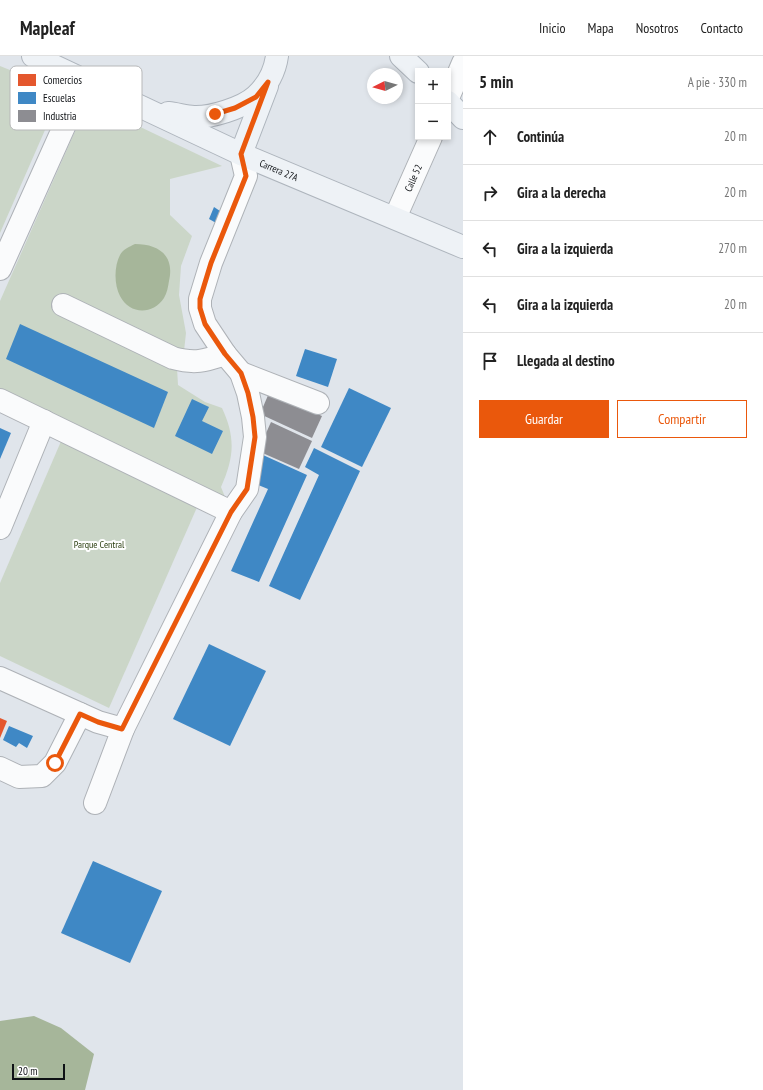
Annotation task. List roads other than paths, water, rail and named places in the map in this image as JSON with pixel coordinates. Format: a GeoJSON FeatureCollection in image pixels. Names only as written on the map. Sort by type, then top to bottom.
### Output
{"type":"FeatureCollection","features":[{"type":"Feature","properties":{"kind":"main road","name":"Carrera 27A"},"geometry":{"type":"LineString","coordinates":[[33,56],[55,66]]}},
{"type":"Feature","properties":{"kind":"main road"},"geometry":{"type":"LineString","coordinates":[[241,154],[277,56]]}},
{"type":"Feature","properties":{"kind":"main road"},"geometry":{"type":"LineString","coordinates":[[401,56],[415,69]]}},
{"type":"Feature","properties":{"kind":"main road"},"geometry":{"type":"LineString","coordinates":[[147,109],[193,117],[215,114],[235,108],[256,97],[268,82]]}},
{"type":"Feature","properties":{"kind":"main road"},"geometry":{"type":"LineString","coordinates":[[450,104],[463,118]]}},
{"type":"Feature","properties":{"kind":"main road","name":"Carrera 27A"},"geometry":{"type":"LineString","coordinates":[[142,107],[241,154],[463,246]]}},
{"type":"Feature","properties":{"kind":"street"},"geometry":{"type":"LineString","coordinates":[[451,91],[463,63]]}},
{"type":"Feature","properties":{"kind":"street"},"geometry":{"type":"LineString","coordinates":[[0,269],[63,130]]}},
{"type":"Feature","properties":{"kind":"street","name":"Calle 52"},"geometry":{"type":"LineString","coordinates":[[395,218],[430,140]]}},
{"type":"Feature","properties":{"kind":"street"},"geometry":{"type":"LineString","coordinates":[[95,803],[122,729],[231,512],[247,489],[255,437],[248,393],[241,373],[225,354],[205,324],[200,308],[200,299],[211,263],[246,176],[241,154]]}},
{"type":"Feature","properties":{"kind":"street"},"geometry":{"type":"LineString","coordinates":[[63,304],[173,358],[188,362],[202,362],[225,354]]}},
{"type":"Feature","properties":{"kind":"street"},"geometry":{"type":"LineString","coordinates":[[241,373],[318,403]]}},
{"type":"Feature","properties":{"kind":"street"},"geometry":{"type":"LineString","coordinates":[[0,400],[231,512]]}},
{"type":"Feature","properties":{"kind":"street"},"geometry":{"type":"LineString","coordinates":[[0,528],[44,421]]}},
{"type":"Feature","properties":{"kind":"street"},"geometry":{"type":"LineString","coordinates":[[0,678],[98,722],[122,729]]}},
{"type":"Feature","properties":{"kind":"street"},"geometry":{"type":"LineString","coordinates":[[0,768],[19,777],[42,776],[55,763],[80,714]]}},
{"type":"Feature","properties":{"kind":"park label","name":"Parque Central"},"geometry":{"type":"Point","coordinates":[99,544]}}]}
